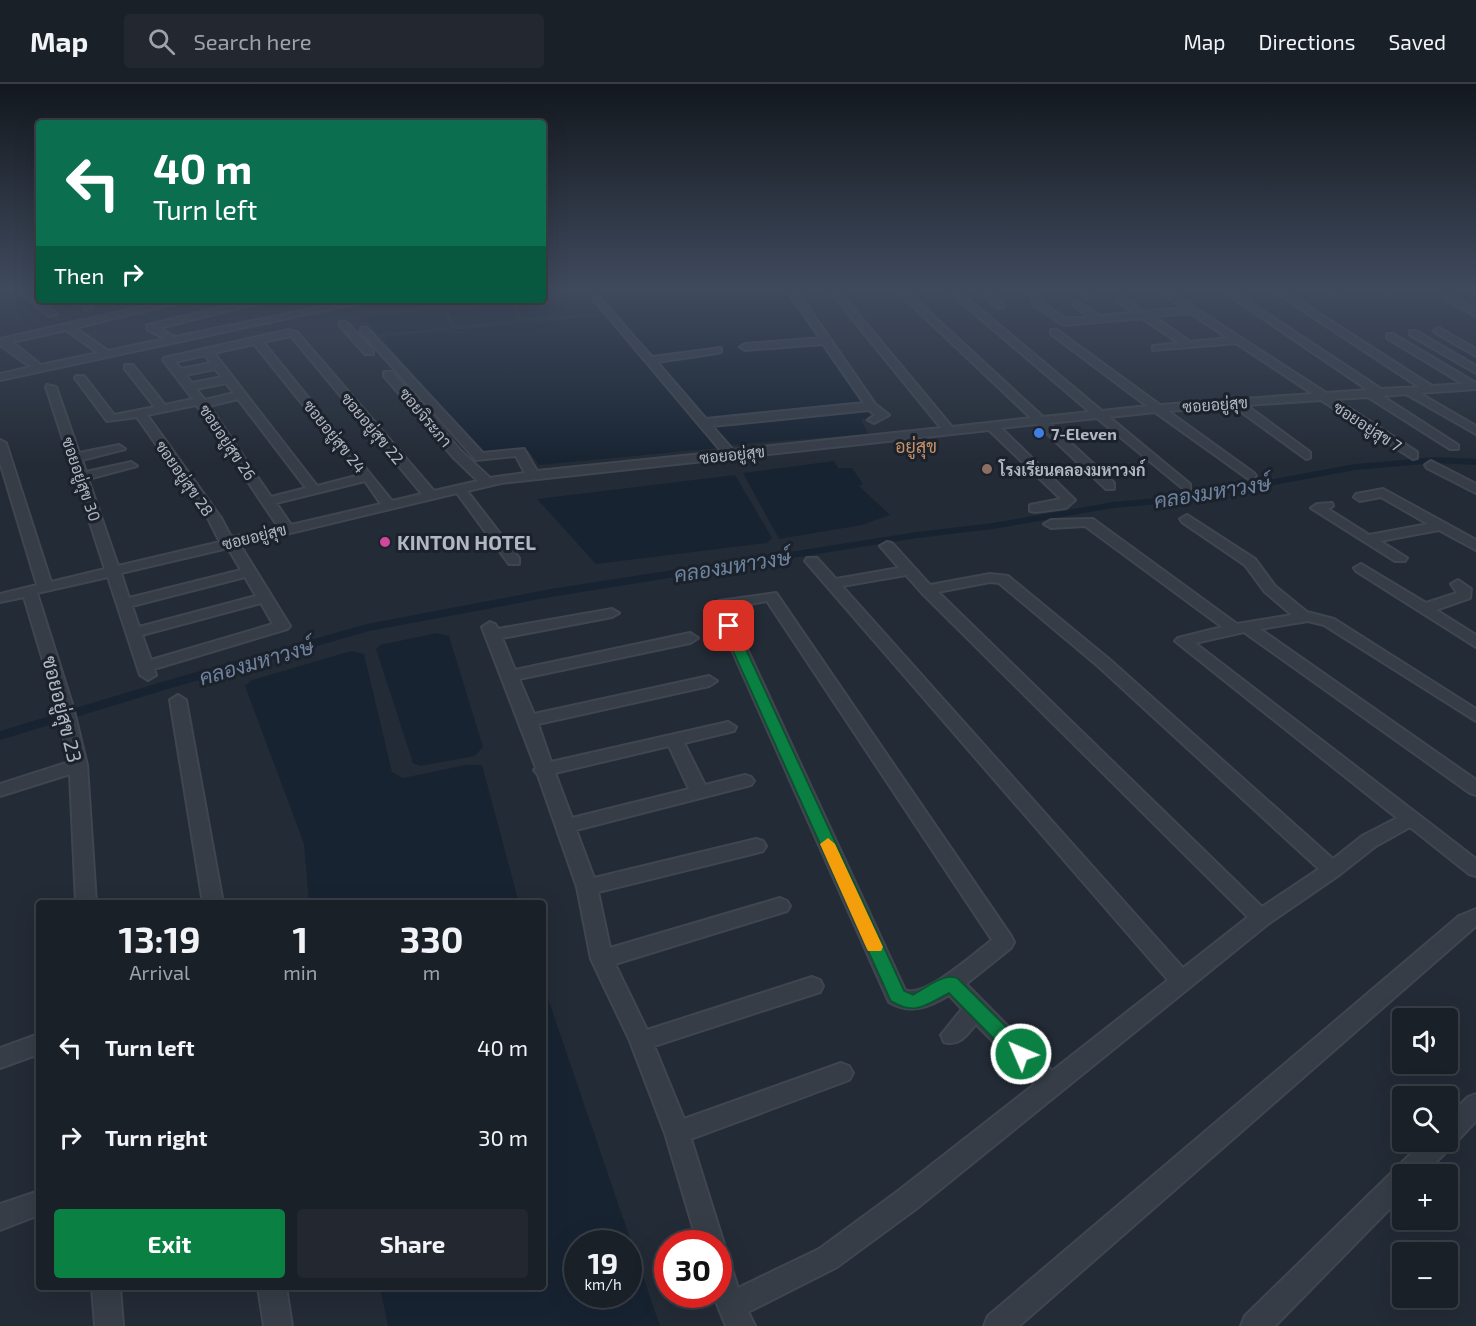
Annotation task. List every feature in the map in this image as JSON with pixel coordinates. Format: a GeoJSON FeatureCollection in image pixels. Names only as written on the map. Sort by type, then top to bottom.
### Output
{"type":"FeatureCollection","features":[{"type":"Feature","properties":{"kind":"street"},"geometry":{"type":"LineString","coordinates":[[10,348],[39,369]]}},
{"type":"Feature","properties":{"kind":"street"},"geometry":{"type":"LineString","coordinates":[[97,348],[107,355]]}},
{"type":"Feature","properties":{"kind":"street"},"geometry":{"type":"LineString","coordinates":[[0,377],[141,348]]}},
{"type":"Feature","properties":{"kind":"street"},"geometry":{"type":"LineString","coordinates":[[222,348],[207,351],[314,490]]}},
{"type":"Feature","properties":{"kind":"street","name":"ซอยอยู่สุข 24"},"geometry":{"type":"LineString","coordinates":[[263,348],[369,477],[388,505]]}},
{"type":"Feature","properties":{"kind":"street","name":"ซอยอยู่สุข 22"},"geometry":{"type":"LineString","coordinates":[[306,348],[430,495]]}},
{"type":"Feature","properties":{"kind":"street","name":"ซอยจิระภา"},"geometry":{"type":"LineString","coordinates":[[365,348],[457,454],[486,482]]}},
{"type":"Feature","properties":{"kind":"street"},"geometry":{"type":"LineString","coordinates":[[380,348],[480,457],[520,452],[533,476]]}},
{"type":"Feature","properties":{"kind":"street"},"geometry":{"type":"LineString","coordinates":[[640,348],[730,454]]}},
{"type":"Feature","properties":{"kind":"street"},"geometry":{"type":"LineString","coordinates":[[830,348],[872,406],[883,416],[876,423],[891,436]]}},
{"type":"Feature","properties":{"kind":"street"},"geometry":{"type":"LineString","coordinates":[[881,348],[949,431]]}},
{"type":"Feature","properties":{"kind":"street"},"geometry":{"type":"LineString","coordinates":[[963,348],[1110,486]]}},
{"type":"Feature","properties":{"kind":"street"},"geometry":{"type":"LineString","coordinates":[[1019,348],[1186,487]]}},
{"type":"Feature","properties":{"kind":"street"},"geometry":{"type":"LineString","coordinates":[[1075,348],[1250,476]]}},
{"type":"Feature","properties":{"kind":"street","name":"ซอยอยู่สุข 7"},"geometry":{"type":"LineString","coordinates":[[1250,348],[1413,456]]}},
{"type":"Feature","properties":{"kind":"street"},"geometry":{"type":"LineString","coordinates":[[1309,348],[1454,447]]}},
{"type":"Feature","properties":{"kind":"street"},"geometry":{"type":"LineString","coordinates":[[1366,348],[1430,389]]}},
{"type":"Feature","properties":{"kind":"street"},"geometry":{"type":"LineString","coordinates":[[1410,348],[1475,386]]}},
{"type":"Feature","properties":{"kind":"street"},"geometry":{"type":"LineString","coordinates":[[1438,348],[1476,370]]}},
{"type":"Feature","properties":{"kind":"street"},"geometry":{"type":"LineString","coordinates":[[650,360],[717,350]]}},
{"type":"Feature","properties":{"kind":"street","name":"ซอยอยู่สุข 26"},"geometry":{"type":"LineString","coordinates":[[207,351],[168,360],[201,402],[286,528]]}},
{"type":"Feature","properties":{"kind":"street"},"geometry":{"type":"LineString","coordinates":[[177,373],[218,365]]}},
{"type":"Feature","properties":{"kind":"street"},"geometry":{"type":"LineString","coordinates":[[129,367],[162,409]]}},
{"type":"Feature","properties":{"kind":"street"},"geometry":{"type":"LineString","coordinates":[[80,378],[111,419],[241,395]]}},
{"type":"Feature","properties":{"kind":"street"},"geometry":{"type":"LineString","coordinates":[[188,387],[229,379]]}},
{"type":"Feature","properties":{"kind":"street","name":"ซอยอยู่สุข"},"geometry":{"type":"LineString","coordinates":[[0,598],[486,482],[1156,408],[1475,386]]}},
{"type":"Feature","properties":{"kind":"street","name":"ซอยอยู่สุข 30"},"geometry":{"type":"LineString","coordinates":[[51,387],[107,548],[111,571],[125,603],[147,670]]}},
{"type":"Feature","properties":{"kind":"street"},"geometry":{"type":"LineString","coordinates":[[1408,391],[1476,431]]}},
{"type":"Feature","properties":{"kind":"street"},"geometry":{"type":"LineString","coordinates":[[1236,403],[1306,455]]}},
{"type":"Feature","properties":{"kind":"street"},"geometry":{"type":"LineString","coordinates":[[704,423],[872,406]]}},
{"type":"Feature","properties":{"kind":"street","name":"ซอยอยู่สุข 28"},"geometry":{"type":"LineString","coordinates":[[141,414],[214,518],[283,625],[279,629],[147,670]]}},
{"type":"Feature","properties":{"kind":"street"},"geometry":{"type":"LineString","coordinates":[[992,426],[1069,500],[1061,505],[1035,508]]}},
{"type":"Feature","properties":{"kind":"street"},"geometry":{"type":"LineString","coordinates":[[0,443],[45,586]]}},
{"type":"Feature","properties":{"kind":"street"},"geometry":{"type":"LineString","coordinates":[[74,458],[119,449]]}},
{"type":"Feature","properties":{"kind":"street"},"geometry":{"type":"LineString","coordinates":[[1431,465],[1476,489]]}},
{"type":"Feature","properties":{"kind":"street"},"geometry":{"type":"LineString","coordinates":[[81,477],[131,466]]}},
{"type":"Feature","properties":{"kind":"street"},"geometry":{"type":"LineString","coordinates":[[269,501],[369,477]]}},
{"type":"Feature","properties":{"kind":"street"},"geometry":{"type":"LineString","coordinates":[[459,488],[514,561]]}},
{"type":"Feature","properties":{"kind":"street"},"geometry":{"type":"LineString","coordinates":[[1360,497],[1383,494],[1476,546]]}},
{"type":"Feature","properties":{"kind":"street"},"geometry":{"type":"LineString","coordinates":[[1327,506],[1317,508],[1400,558]]}},
{"type":"Feature","properties":{"kind":"street"},"geometry":{"type":"LineString","coordinates":[[1187,519],[1250,562],[1270,589],[1304,616]]}},
{"type":"Feature","properties":{"kind":"street"},"geometry":{"type":"LineString","coordinates":[[1051,524],[1088,522],[1476,789]]}},
{"type":"Feature","properties":{"kind":"street"},"geometry":{"type":"LineString","coordinates":[[1367,539],[1441,526]]}},
{"type":"Feature","properties":{"kind":"street"},"geometry":{"type":"LineString","coordinates":[[887,546],[927,590],[1261,918]]}},
{"type":"Feature","properties":{"kind":"street"},"geometry":{"type":"LineString","coordinates":[[812,561],[1182,981]]}},
{"type":"Feature","properties":{"kind":"street"},"geometry":{"type":"LineString","coordinates":[[1361,568],[1476,642]]}},
{"type":"Feature","properties":{"kind":"street"},"geometry":{"type":"LineString","coordinates":[[832,584],[909,570]]}},
{"type":"Feature","properties":{"kind":"street"},"geometry":{"type":"LineString","coordinates":[[125,603],[248,572]]}},
{"type":"Feature","properties":{"kind":"street"},"geometry":{"type":"LineString","coordinates":[[927,590],[990,578],[1003,579],[1104,663],[1332,870]]}},
{"type":"Feature","properties":{"kind":"street"},"geometry":{"type":"LineString","coordinates":[[1424,609],[1465,595],[1464,589],[1458,584]]}},
{"type":"Feature","properties":{"kind":"street","name":"ซอยอยู่สุข 23"},"geometry":{"type":"LineString","coordinates":[[29,590],[65,707],[78,765],[86,900]]}},
{"type":"Feature","properties":{"kind":"street"},"geometry":{"type":"LineString","coordinates":[[771,596],[1004,942],[951,983],[916,1002],[908,1002],[897,996],[719,605],[771,596]]}},
{"type":"Feature","properties":{"kind":"street"},"geometry":{"type":"LineString","coordinates":[[134,633],[264,598]]}},
{"type":"Feature","properties":{"kind":"street"},"geometry":{"type":"LineString","coordinates":[[612,613],[491,631],[528,721],[543,770],[587,886],[602,959],[641,1041],[677,1133],[707,1230]]}},
{"type":"Feature","properties":{"kind":"street"},"geometry":{"type":"LineString","coordinates":[[1476,716],[1338,626],[1318,618],[1304,616],[1183,640],[1476,869]]}},
{"type":"Feature","properties":{"kind":"street"},"geometry":{"type":"LineString","coordinates":[[1459,631],[1476,628]]}},
{"type":"Feature","properties":{"kind":"street"},"geometry":{"type":"LineString","coordinates":[[510,676],[690,638]]}},
{"type":"Feature","properties":{"kind":"street"},"geometry":{"type":"LineString","coordinates":[[528,721],[709,681]]}},
{"type":"Feature","properties":{"kind":"street"},"geometry":{"type":"LineString","coordinates":[[178,700],[212,900]]}},
{"type":"Feature","properties":{"kind":"street"},"geometry":{"type":"LineString","coordinates":[[543,770],[728,728]]}},
{"type":"Feature","properties":{"kind":"street"},"geometry":{"type":"LineString","coordinates":[[674,739],[699,792]]}},
{"type":"Feature","properties":{"kind":"street"},"geometry":{"type":"LineString","coordinates":[[0,790],[78,765]]}},
{"type":"Feature","properties":{"kind":"street"},"geometry":{"type":"LineString","coordinates":[[566,826],[745,781]]}},
{"type":"Feature","properties":{"kind":"street"},"geometry":{"type":"LineString","coordinates":[[736,1316],[828,1258],[907,1200],[1261,918],[1373,839],[1410,819]]}},
{"type":"Feature","properties":{"kind":"street"},"geometry":{"type":"LineString","coordinates":[[587,886],[756,846]]}},
{"type":"Feature","properties":{"kind":"street"},"geometry":{"type":"LineString","coordinates":[[602,959],[780,906]]}},
{"type":"Feature","properties":{"kind":"street"},"geometry":{"type":"LineString","coordinates":[[998,1326],[1472,919]]}},
{"type":"Feature","properties":{"kind":"street"},"geometry":{"type":"LineString","coordinates":[[951,983],[1050,1084]]}},
{"type":"Feature","properties":{"kind":"street"},"geometry":{"type":"LineString","coordinates":[[641,1041],[812,986]]}},
{"type":"Feature","properties":{"kind":"street"},"geometry":{"type":"LineString","coordinates":[[952,1035],[976,1009]]}},
{"type":"Feature","properties":{"kind":"street"},"geometry":{"type":"LineString","coordinates":[[0,1058],[36,1045]]}},
{"type":"Feature","properties":{"kind":"street"},"geometry":{"type":"LineString","coordinates":[[677,1133],[841,1073]]}},
{"type":"Feature","properties":{"kind":"street"},"geometry":{"type":"LineString","coordinates":[[1458,1123],[1476,1105]]}},
{"type":"Feature","properties":{"kind":"street"},"geometry":{"type":"LineString","coordinates":[[1417,1164],[1430,1152]]}},
{"type":"Feature","properties":{"kind":"street"},"geometry":{"type":"LineString","coordinates":[[1255,1326],[1392,1189]]}},
{"type":"Feature","properties":{"kind":"street"},"geometry":{"type":"LineString","coordinates":[[0,1217],[36,1204]]}},
{"type":"Feature","properties":{"kind":"street"},"geometry":{"type":"LineString","coordinates":[[106,1290],[109,1326]]}},
{"type":"Feature","properties":{"kind":"street"},"geometry":{"type":"LineString","coordinates":[[272,1290],[278,1326]]}},
{"type":"Feature","properties":{"kind":"water"},"geometry":{"type":"Polygon","coordinates":[[[390,348],[634,348],[719,448],[539,465],[528,450],[485,457],[390,348]]]}},
{"type":"Feature","properties":{"kind":"water"},"geometry":{"type":"Polygon","coordinates":[[[647,348],[830,348],[870,404],[708,418],[647,348]]]}},
{"type":"Feature","properties":{"kind":"water"},"geometry":{"type":"Polygon","coordinates":[[[873,410],[878,417],[861,419],[868,434],[730,445],[712,424],[873,410]]]}},
{"type":"Feature","properties":{"kind":"water"},"geometry":{"type":"Polygon","coordinates":[[[834,461],[838,468],[852,468],[863,484],[859,486],[890,515],[862,525],[779,539],[743,473],[834,461]]]}},
{"type":"Feature","properties":{"kind":"water"},"geometry":{"type":"Polygon","coordinates":[[[735,475],[772,538],[767,543],[596,564],[537,499],[735,475]]]}},
{"type":"Feature","properties":{"kind":"water"},"geometry":{"type":"Polygon","coordinates":[[[437,633],[449,636],[483,747],[475,756],[420,766],[413,763],[376,649],[380,645],[437,633]]]}},
{"type":"Feature","properties":{"kind":"water"},"geometry":{"type":"Polygon","coordinates":[[[351,651],[364,654],[392,772],[403,778],[466,765],[482,765],[518,900],[309,900],[304,844],[245,686],[252,680],[351,651]]]}},
{"type":"Feature","properties":{"kind":"water"},"geometry":{"type":"Polygon","coordinates":[[[546,993],[627,1230],[564,1230],[564,1308],[642,1308],[642,1273],[660,1326],[388,1326],[381,1290],[546,1290],[546,993]]]}},
{"type":"Feature","properties":{"kind":"waterway","name":"คลองมหาวงษ์"},"geometry":{"type":"LineString","coordinates":[[0,736],[163,686],[367,628],[551,593],[917,535],[993,526],[1113,505],[1181,499],[1355,467],[1436,460],[1476,462]]}},
{"type":"Feature","properties":{"kind":"slow traffic"},"geometry":{"type":"LineString","coordinates":[[828,844],[875,947]]}},
{"type":"Feature","properties":{"kind":"place","name":"7-Eleven"},"geometry":{"type":"Point","coordinates":[1039,433]}},
{"type":"Feature","properties":{"kind":"place","name":"โรงเรียนคลองมหาวงก์"},"geometry":{"type":"Point","coordinates":[987,469]}},
{"type":"Feature","properties":{"kind":"place","name":"KINTON HOTEL"},"geometry":{"type":"Point","coordinates":[385,542]}},
{"type":"Feature","properties":{"kind":"district","name":"อยู่สุข"},"geometry":{"type":"Point","coordinates":[916,446]}},
{"type":"Feature","properties":{"kind":"route"},"geometry":{"type":"LineString","coordinates":[[729,626],[897,996],[908,1002],[916,1002],[951,983],[1021,1054]]}}]}
